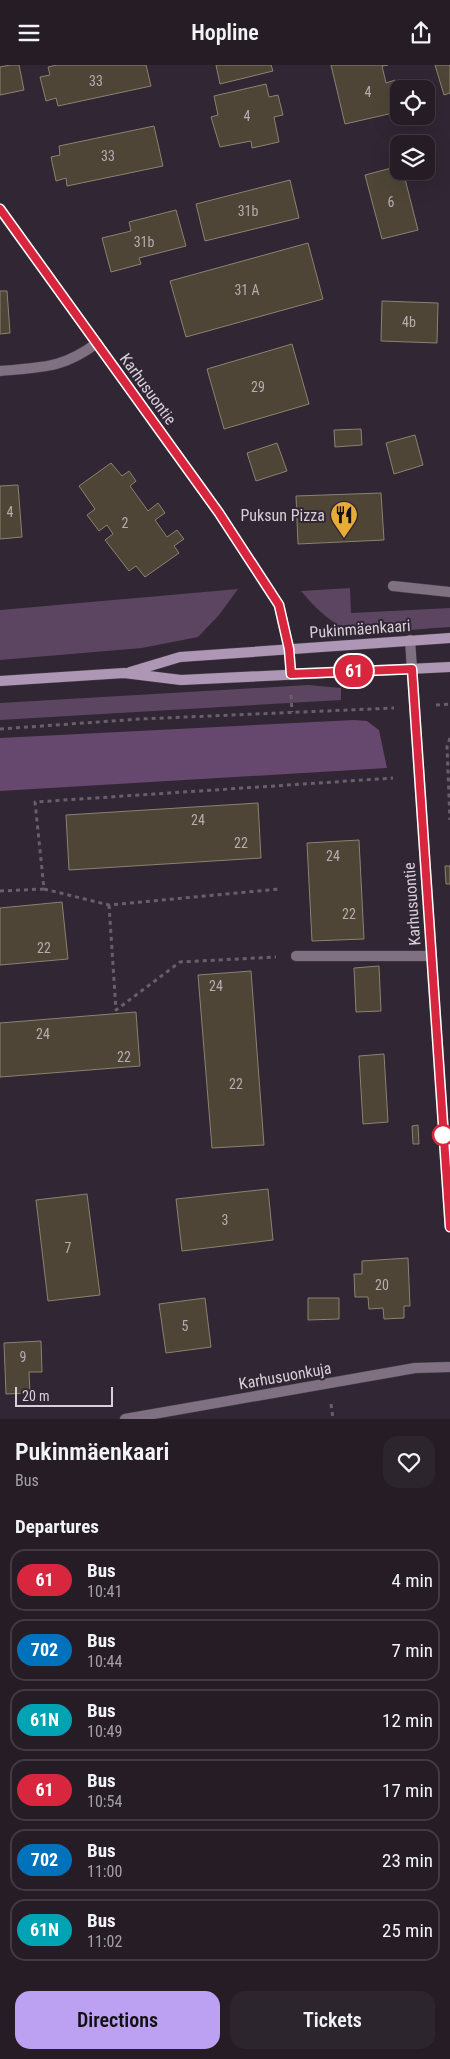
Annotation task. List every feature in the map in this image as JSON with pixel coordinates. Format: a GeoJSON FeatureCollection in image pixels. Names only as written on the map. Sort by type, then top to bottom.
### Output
{"type":"FeatureCollection","features":[{"type":"Feature","properties":{"kind":"main road","name":"Pukinmäenkaari"},"geometry":{"type":"LineString","coordinates":[[124,673],[180,657],[450,638]]}},
{"type":"Feature","properties":{"kind":"main road","name":"Pukinmäenkaari"},"geometry":{"type":"LineString","coordinates":[[0,681],[124,673],[181,680],[450,667]]}},
{"type":"Feature","properties":{"kind":"street","name":"Karhusuontie"},"geometry":{"type":"LineString","coordinates":[[0,209],[219,513],[279,605],[289,649],[291,674]]}},
{"type":"Feature","properties":{"kind":"street"},"geometry":{"type":"LineString","coordinates":[[0,371],[52,366],[77,357],[97,343]]}},
{"type":"Feature","properties":{"kind":"street"},"geometry":{"type":"LineString","coordinates":[[393,586],[450,592]]}},
{"type":"Feature","properties":{"kind":"street","name":"Karhusuontie"},"geometry":{"type":"LineString","coordinates":[[410,640],[450,1227]]}},
{"type":"Feature","properties":{"kind":"street"},"geometry":{"type":"LineString","coordinates":[[296,957],[431,957]]}},
{"type":"Feature","properties":{"kind":"street","name":"Karhusuonkuja"},"geometry":{"type":"LineString","coordinates":[[125,1419],[415,1369],[450,1367]]}},
{"type":"Feature","properties":{"kind":"path"},"geometry":{"type":"LineString","coordinates":[[0,729],[140,719],[376,709]]}},
{"type":"Feature","properties":{"kind":"path"},"geometry":{"type":"LineString","coordinates":[[450,738],[447,747],[450,820]]}},
{"type":"Feature","properties":{"kind":"path"},"geometry":{"type":"LineString","coordinates":[[44,889],[35,802],[393,778]]}},
{"type":"Feature","properties":{"kind":"path"},"geometry":{"type":"LineString","coordinates":[[0,891],[44,889],[109,905],[279,889]]}},
{"type":"Feature","properties":{"kind":"path"},"geometry":{"type":"LineString","coordinates":[[109,905],[116,1010],[180,962],[296,957]]}},
{"type":"Feature","properties":{"kind":"path"},"geometry":{"type":"LineString","coordinates":[[330,1404],[333,1419]]}},
{"type":"Feature","properties":{"kind":"shaded area"},"geometry":{"type":"Polygon","coordinates":[[[350,588],[351,613],[450,608],[450,627],[379,632],[352,630],[342,627],[325,616],[301,591],[350,588]]]}},
{"type":"Feature","properties":{"kind":"shaded area"},"geometry":{"type":"Polygon","coordinates":[[[238,589],[219,615],[198,637],[142,648],[0,660],[0,610],[238,589]]]}},
{"type":"Feature","properties":{"kind":"shaded area"},"geometry":{"type":"Polygon","coordinates":[[[308,685],[341,688],[341,700],[0,720],[0,703],[308,685]]]}},
{"type":"Feature","properties":{"kind":"shaded area"},"geometry":{"type":"Polygon","coordinates":[[[354,720],[367,721],[379,730],[387,768],[0,791],[0,738],[354,720]]]}},
{"type":"Feature","properties":{"kind":"building"},"geometry":{"type":"Polygon","coordinates":[[[19,65],[24,90],[0,95],[0,67],[19,65]]]}},
{"type":"Feature","properties":{"kind":"building"},"geometry":{"type":"Polygon","coordinates":[[[57,65],[146,65],[151,86],[58,106],[56,98],[46,101],[40,77],[50,75],[48,67],[57,65]]]}},
{"type":"Feature","properties":{"kind":"building"},"geometry":{"type":"Polygon","coordinates":[[[216,65],[271,65],[273,71],[220,84],[216,65]]]}},
{"type":"Feature","properties":{"kind":"building"},"geometry":{"type":"Polygon","coordinates":[[[331,65],[388,65],[382,66],[386,83],[390,82],[390,114],[345,124],[331,65]]]}},
{"type":"Feature","properties":{"kind":"building"},"geometry":{"type":"Polygon","coordinates":[[[435,65],[450,65],[450,93],[444,95],[435,65]]]}},
{"type":"Feature","properties":{"kind":"building"},"geometry":{"type":"Polygon","coordinates":[[[266,84],[269,97],[278,95],[283,115],[274,117],[279,142],[252,148],[251,141],[220,147],[211,117],[218,115],[214,96],[266,84]]]}},
{"type":"Feature","properties":{"kind":"building"},"geometry":{"type":"Polygon","coordinates":[[[154,126],[163,166],[67,186],[66,178],[56,181],[51,157],[60,155],[59,146],[154,126]]]}},
{"type":"Feature","properties":{"kind":"building"},"geometry":{"type":"Polygon","coordinates":[[[390,168],[390,180],[405,180],[418,230],[382,239],[365,175],[390,168]]]}},
{"type":"Feature","properties":{"kind":"building"},"geometry":{"type":"Polygon","coordinates":[[[290,180],[299,218],[205,241],[196,204],[290,180]]]}},
{"type":"Feature","properties":{"kind":"building"},"geometry":{"type":"Polygon","coordinates":[[[176,210],[186,246],[139,258],[141,264],[111,272],[102,238],[131,231],[129,222],[176,210]]]}},
{"type":"Feature","properties":{"kind":"building"},"geometry":{"type":"Polygon","coordinates":[[[308,243],[323,299],[186,337],[170,281],[308,243]]]}},
{"type":"Feature","properties":{"kind":"building"},"geometry":{"type":"Polygon","coordinates":[[[0,291],[7,291],[10,333],[0,334],[0,291]]]}},
{"type":"Feature","properties":{"kind":"building"},"geometry":{"type":"Polygon","coordinates":[[[382,301],[438,303],[437,343],[381,341],[382,301]]]}},
{"type":"Feature","properties":{"kind":"building"},"geometry":{"type":"Polygon","coordinates":[[[292,344],[309,404],[224,429],[207,369],[292,344]]]}},
{"type":"Feature","properties":{"kind":"building"},"geometry":{"type":"Polygon","coordinates":[[[361,429],[362,445],[335,447],[334,430],[361,429]]]}},
{"type":"Feature","properties":{"kind":"building"},"geometry":{"type":"Polygon","coordinates":[[[415,435],[423,465],[394,474],[386,443],[415,435]]]}},
{"type":"Feature","properties":{"kind":"building"},"geometry":{"type":"Polygon","coordinates":[[[277,443],[287,471],[256,481],[247,453],[277,443]]]}},
{"type":"Feature","properties":{"kind":"building"},"geometry":{"type":"Polygon","coordinates":[[[111,463],[122,476],[129,471],[136,481],[130,486],[148,511],[158,503],[165,513],[155,520],[167,537],[177,530],[184,539],[174,546],[179,553],[145,577],[136,566],[129,571],[105,540],[113,534],[107,525],[99,531],[87,515],[95,509],[79,486],[111,463]]]}},
{"type":"Feature","properties":{"kind":"building"},"geometry":{"type":"Polygon","coordinates":[[[18,485],[22,537],[0,539],[0,486],[18,485]]]}},
{"type":"Feature","properties":{"kind":"building"},"geometry":{"type":"Polygon","coordinates":[[[381,493],[384,540],[298,544],[296,496],[381,493]]]}},
{"type":"Feature","properties":{"kind":"building"},"geometry":{"type":"Polygon","coordinates":[[[258,803],[261,858],[69,870],[66,815],[258,803]]]}},
{"type":"Feature","properties":{"kind":"building"},"geometry":{"type":"Polygon","coordinates":[[[359,840],[364,939],[312,941],[307,843],[359,840]]]}},
{"type":"Feature","properties":{"kind":"building"},"geometry":{"type":"Polygon","coordinates":[[[445,866],[450,866],[450,884],[446,884],[445,866]]]}},
{"type":"Feature","properties":{"kind":"building"},"geometry":{"type":"Polygon","coordinates":[[[62,902],[68,959],[0,965],[0,908],[62,902]]]}},
{"type":"Feature","properties":{"kind":"building"},"geometry":{"type":"Polygon","coordinates":[[[379,966],[381,1011],[356,1012],[354,968],[379,966]]]}},
{"type":"Feature","properties":{"kind":"building"},"geometry":{"type":"Polygon","coordinates":[[[251,971],[264,1145],[212,1148],[198,975],[251,971]]]}},
{"type":"Feature","properties":{"kind":"building"},"geometry":{"type":"Polygon","coordinates":[[[136,1012],[140,1066],[0,1077],[0,1023],[136,1012]]]}},
{"type":"Feature","properties":{"kind":"building"},"geometry":{"type":"Polygon","coordinates":[[[384,1054],[388,1122],[363,1124],[359,1056],[384,1054]]]}},
{"type":"Feature","properties":{"kind":"building"},"geometry":{"type":"Polygon","coordinates":[[[418,1125],[419,1144],[413,1144],[412,1126],[418,1125]]]}},
{"type":"Feature","properties":{"kind":"building"},"geometry":{"type":"Polygon","coordinates":[[[268,1189],[273,1240],[182,1251],[176,1199],[268,1189]]]}},
{"type":"Feature","properties":{"kind":"building"},"geometry":{"type":"Polygon","coordinates":[[[87,1194],[100,1295],[48,1301],[36,1200],[87,1194]]]}},
{"type":"Feature","properties":{"kind":"building"},"geometry":{"type":"Polygon","coordinates":[[[408,1258],[410,1306],[404,1306],[404,1318],[384,1319],[383,1308],[369,1309],[368,1297],[355,1297],[354,1274],[362,1274],[362,1261],[408,1258]]]}},
{"type":"Feature","properties":{"kind":"building"},"geometry":{"type":"Polygon","coordinates":[[[205,1298],[211,1347],[166,1353],[159,1304],[205,1298]]]}},
{"type":"Feature","properties":{"kind":"building"},"geometry":{"type":"Polygon","coordinates":[[[308,1298],[339,1298],[339,1319],[308,1320],[308,1298]]]}},
{"type":"Feature","properties":{"kind":"building"},"geometry":{"type":"Polygon","coordinates":[[[41,1341],[42,1372],[29,1372],[30,1393],[6,1394],[4,1343],[41,1341]]]}},
{"type":"Feature","properties":{"kind":"bus line","name":"61"},"geometry":{"type":"LineString","coordinates":[[0,209],[219,513],[279,605],[289,649],[291,674],[412,669],[450,1227]]}},
{"type":"Feature","properties":{"kind":"place","name":"Puksun Pizza"},"geometry":{"type":"Point","coordinates":[344,539]}}]}
